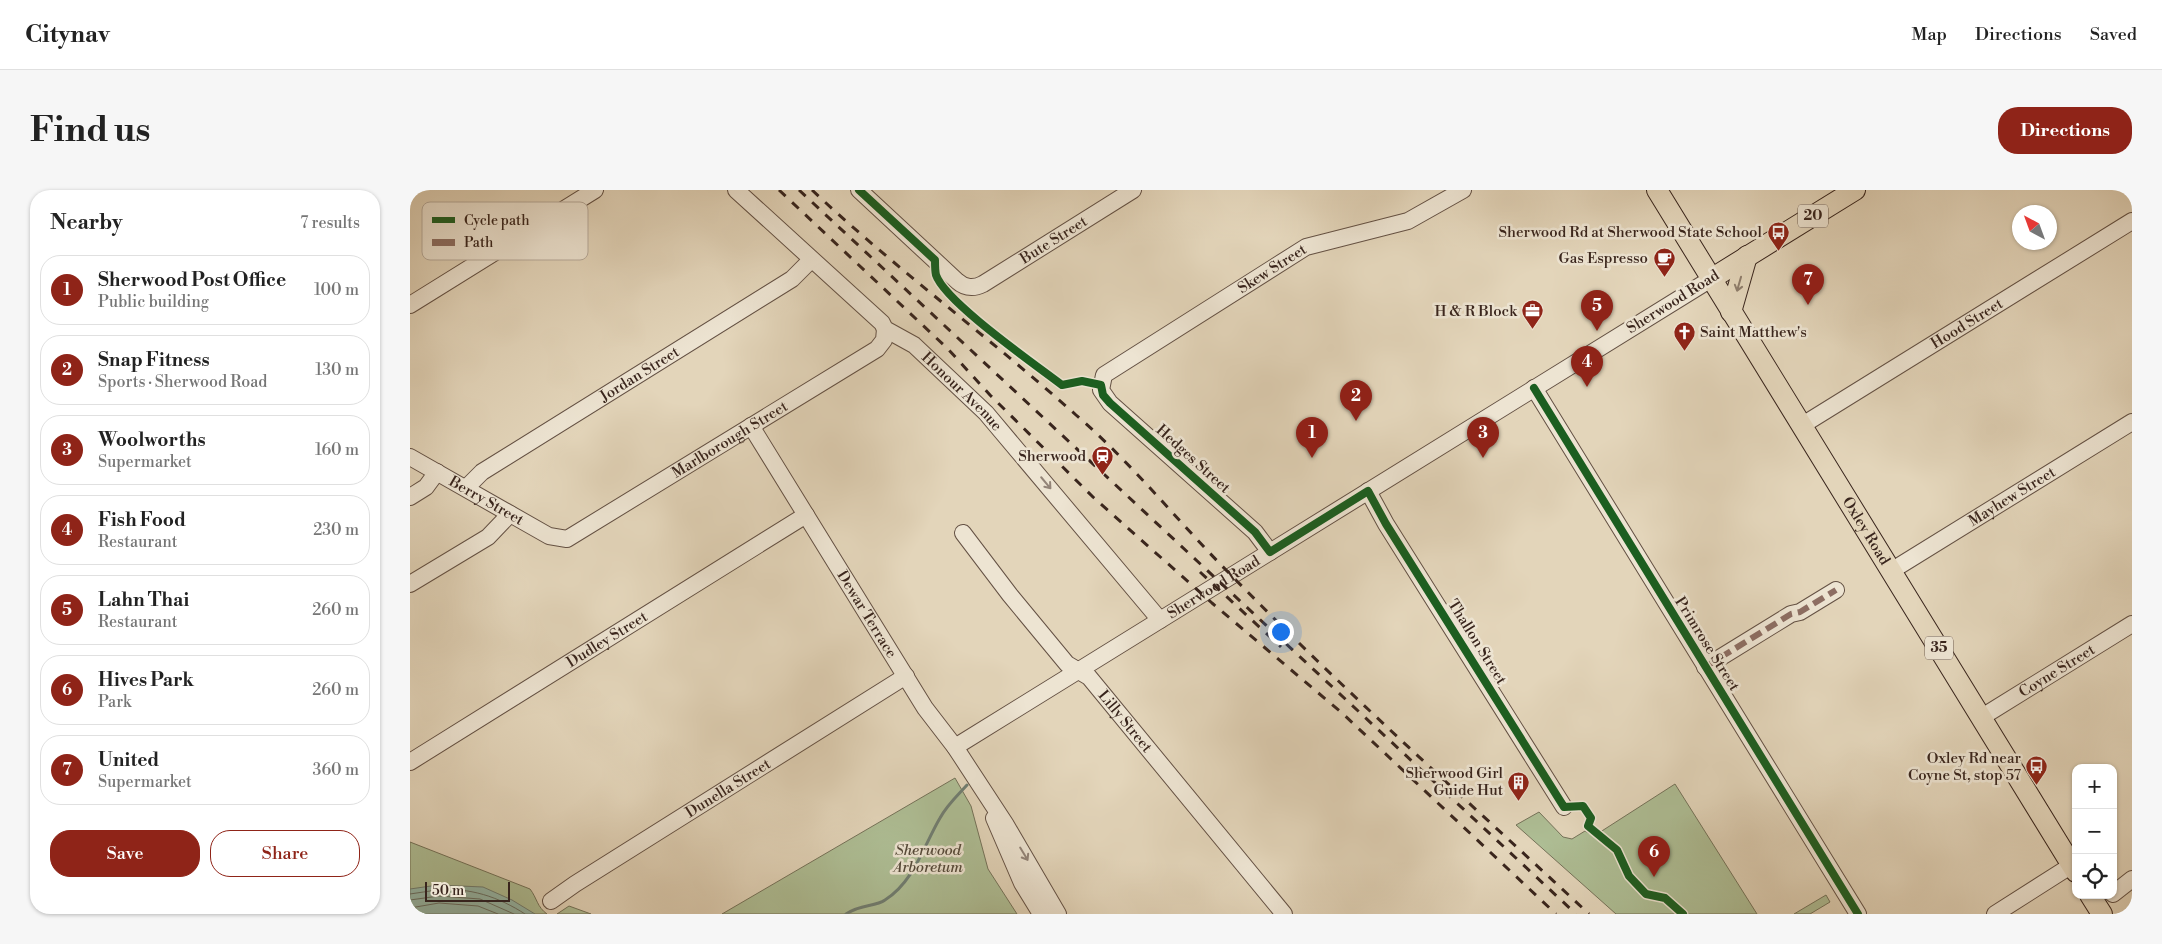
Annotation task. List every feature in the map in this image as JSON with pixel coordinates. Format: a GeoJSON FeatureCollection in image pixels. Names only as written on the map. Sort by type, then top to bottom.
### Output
{"type":"FeatureCollection","features":[{"type":"Feature","properties":{"kind":"main road","name":"Oxley Road"},"geometry":{"type":"LineString","coordinates":[[1657,190],[2072,866]]}},
{"type":"Feature","properties":{"kind":"main road","name":"Sherwood Road"},"geometry":{"type":"LineString","coordinates":[[1711,279],[1855,190]]}},
{"type":"Feature","properties":{"kind":"main road"},"geometry":{"type":"LineString","coordinates":[[1731,312],[1747,256]]}},
{"type":"Feature","properties":{"kind":"street"},"geometry":{"type":"LineString","coordinates":[[576,202],[595,190]]}},
{"type":"Feature","properties":{"kind":"street","name":"Honour Avenue"},"geometry":{"type":"LineString","coordinates":[[736,190],[882,323],[885,329],[914,345],[986,413],[1160,620]]}},
{"type":"Feature","properties":{"kind":"street","name":"Bute Street"},"geometry":{"type":"LineString","coordinates":[[859,190],[957,281],[964,286],[972,288],[983,284],[1133,190]]}},
{"type":"Feature","properties":{"kind":"street","name":"Skew Street"},"geometry":{"type":"LineString","coordinates":[[1101,385],[1104,375],[1110,370],[1306,248],[1408,221],[1462,190]]}},
{"type":"Feature","properties":{"kind":"street","name":"Hood Street"},"geometry":{"type":"LineString","coordinates":[[1801,426],[2132,221]]}},
{"type":"Feature","properties":{"kind":"street"},"geometry":{"type":"LineString","coordinates":[[410,305],[482,260]]}},
{"type":"Feature","properties":{"kind":"street","name":"Jordan Street"},"geometry":{"type":"LineString","coordinates":[[466,488],[482,472],[792,279],[812,260]]}},
{"type":"Feature","properties":{"kind":"street","name":"Sherwood Road"},"geometry":{"type":"LineString","coordinates":[[955,747],[1711,279]]}},
{"type":"Feature","properties":{"kind":"street","name":"Marlborough Street"},"geometry":{"type":"LineString","coordinates":[[563,539],[575,535],[877,349],[884,340],[885,329]]}},
{"type":"Feature","properties":{"kind":"street","name":"Hedges Street"},"geometry":{"type":"LineString","coordinates":[[1101,385],[1103,396],[1110,403],[1250,527],[1270,552]]}},
{"type":"Feature","properties":{"kind":"street","name":"Primrose Street"},"geometry":{"type":"LineString","coordinates":[[1534,388],[1858,914]]}},
{"type":"Feature","properties":{"kind":"street","name":"Mayhew Street"},"geometry":{"type":"LineString","coordinates":[[1891,571],[2132,422]]}},
{"type":"Feature","properties":{"kind":"street","name":"Dewar Terrace"},"geometry":{"type":"LineString","coordinates":[[751,426],[931,716],[955,747],[1006,825],[1058,914]]}},
{"type":"Feature","properties":{"kind":"street","name":"Berry Street"},"geometry":{"type":"LineString","coordinates":[[410,457],[549,536],[563,539]]}},
{"type":"Feature","properties":{"kind":"street"},"geometry":{"type":"LineString","coordinates":[[410,497],[426,487],[437,472]]}},
{"type":"Feature","properties":{"kind":"street","name":"Thallon Street"},"geometry":{"type":"LineString","coordinates":[[1368,491],[1386,524],[1564,807]]}},
{"type":"Feature","properties":{"kind":"street"},"geometry":{"type":"LineString","coordinates":[[410,584],[488,537],[510,514]]}},
{"type":"Feature","properties":{"kind":"street","name":"Dudley Street"},"geometry":{"type":"LineString","coordinates":[[410,762],[806,516]]}},
{"type":"Feature","properties":{"kind":"street","name":"Lilly Street"},"geometry":{"type":"LineString","coordinates":[[963,533],[1067,664],[1089,677],[1284,914]]}},
{"type":"Feature","properties":{"kind":"street"},"geometry":{"type":"LineString","coordinates":[[1705,667],[1791,614],[1800,612],[1836,590]]}},
{"type":"Feature","properties":{"kind":"street","name":"Coyne Street"},"geometry":{"type":"LineString","coordinates":[[1982,717],[2132,624]]}},
{"type":"Feature","properties":{"kind":"street","name":"Dunella Street"},"geometry":{"type":"LineString","coordinates":[[551,901],[583,878],[906,676]]}},
{"type":"Feature","properties":{"kind":"street","name":"Dewar Terrace"},"geometry":{"type":"LineString","coordinates":[[988,799],[997,829],[1012,862],[1041,914]]}},
{"type":"Feature","properties":{"kind":"street"},"geometry":{"type":"LineString","coordinates":[[1996,914],[2072,870]]}},
{"type":"Feature","properties":{"kind":"street"},"geometry":{"type":"LineString","coordinates":[[2102,900],[2132,879]]}},
{"type":"Feature","properties":{"kind":"green space","name":"Sherwood Arboretum"},"geometry":{"type":"Polygon","coordinates":[[[955,778],[971,806],[988,869],[1017,914],[722,914],[955,778]]]}},
{"type":"Feature","properties":{"kind":"green space"},"geometry":{"type":"Polygon","coordinates":[[[1675,784],[1757,914],[1616,914],[1516,825],[1539,812],[1563,837],[1572,839],[1585,831],[1594,836],[1675,784]]]}},
{"type":"Feature","properties":{"kind":"green space"},"geometry":{"type":"Polygon","coordinates":[[[410,842],[530,889],[541,908],[547,914],[410,914],[410,842]]]}},
{"type":"Feature","properties":{"kind":"green space"},"geometry":{"type":"Polygon","coordinates":[[[1826,895],[1830,902],[1810,914],[1794,914],[1826,895]]]}},
{"type":"Feature","properties":{"kind":"green space"},"geometry":{"type":"Polygon","coordinates":[[[569,906],[591,914],[557,914],[569,906]]]}},
{"type":"Feature","properties":{"kind":"water"},"geometry":{"type":"Polygon","coordinates":[[[438,885],[483,887],[512,900],[535,914],[410,914],[410,889],[438,885]]]}},
{"type":"Feature","properties":{"kind":"waterway"},"geometry":{"type":"LineString","coordinates":[[846,914],[885,900],[904,883],[943,813],[967,785]]}},
{"type":"Feature","properties":{"kind":"railway"},"geometry":{"type":"LineString","coordinates":[[779,190],[948,349],[990,395],[1093,497],[1212,603],[1342,713],[1556,914]]}},
{"type":"Feature","properties":{"kind":"railway"},"geometry":{"type":"LineString","coordinates":[[799,190],[1576,914]]}},
{"type":"Feature","properties":{"kind":"railway"},"geometry":{"type":"LineString","coordinates":[[812,190],[877,248],[1010,358],[1097,434],[1275,620],[1408,747],[1589,914]]}},
{"type":"Feature","properties":{"kind":"railway"},"geometry":{"type":"LineString","coordinates":[[1200,572],[1281,647]]}},
{"type":"Feature","properties":{"kind":"marked path"},"geometry":{"type":"LineString","coordinates":[[1705,667],[1791,614],[1800,612],[1836,590]]}},
{"type":"Feature","properties":{"kind":"cycle path"},"geometry":{"type":"LineString","coordinates":[[859,190],[935,260],[936,275],[943,287],[973,316],[1013,349],[1062,385],[1082,381],[1101,385],[1103,395],[1110,403],[1255,532],[1270,552],[1368,491],[1386,524],[1564,807],[1583,806],[1591,818],[1588,826],[1617,850],[1629,876],[1646,894],[1665,898],[1683,914]]}},
{"type":"Feature","properties":{"kind":"cycle path"},"geometry":{"type":"LineString","coordinates":[[1534,388],[1858,914]]}},
{"type":"Feature","properties":{"kind":"place","name":"Sherwood Rd at Sherwood State School"},"geometry":{"type":"Point","coordinates":[1778,251]}},
{"type":"Feature","properties":{"kind":"place","name":"Gas Espresso"},"geometry":{"type":"Point","coordinates":[1664,277]}},
{"type":"Feature","properties":{"kind":"place","name":"United"},"geometry":{"type":"Point","coordinates":[1808,305]}},
{"type":"Feature","properties":{"kind":"place","name":"H & R Block"},"geometry":{"type":"Point","coordinates":[1533,330]}},
{"type":"Feature","properties":{"kind":"place","name":"Lahn Thai"},"geometry":{"type":"Point","coordinates":[1597,331]}},
{"type":"Feature","properties":{"kind":"place","name":"Saint Matthew's"},"geometry":{"type":"Point","coordinates":[1684,351]}},
{"type":"Feature","properties":{"kind":"place","name":"Fish Food"},"geometry":{"type":"Point","coordinates":[1587,387]}},
{"type":"Feature","properties":{"kind":"place","name":"Snap Fitness"},"geometry":{"type":"Point","coordinates":[1356,421]}},
{"type":"Feature","properties":{"kind":"place","name":"Sherwood Post Office"},"geometry":{"type":"Point","coordinates":[1312,458]}},
{"type":"Feature","properties":{"kind":"place","name":"Woolworths"},"geometry":{"type":"Point","coordinates":[1483,458]}},
{"type":"Feature","properties":{"kind":"place","name":"Sherwood"},"geometry":{"type":"Point","coordinates":[1102,475]}},
{"type":"Feature","properties":{"kind":"place","name":"Oxley Rd near Coyne St, stop 57"},"geometry":{"type":"Point","coordinates":[2037,786]}},
{"type":"Feature","properties":{"kind":"place","name":"Sherwood Girl Guide Hut"},"geometry":{"type":"Point","coordinates":[1519,801]}},
{"type":"Feature","properties":{"kind":"place","name":"Hives Park"},"geometry":{"type":"Point","coordinates":[1654,877]}}]}
